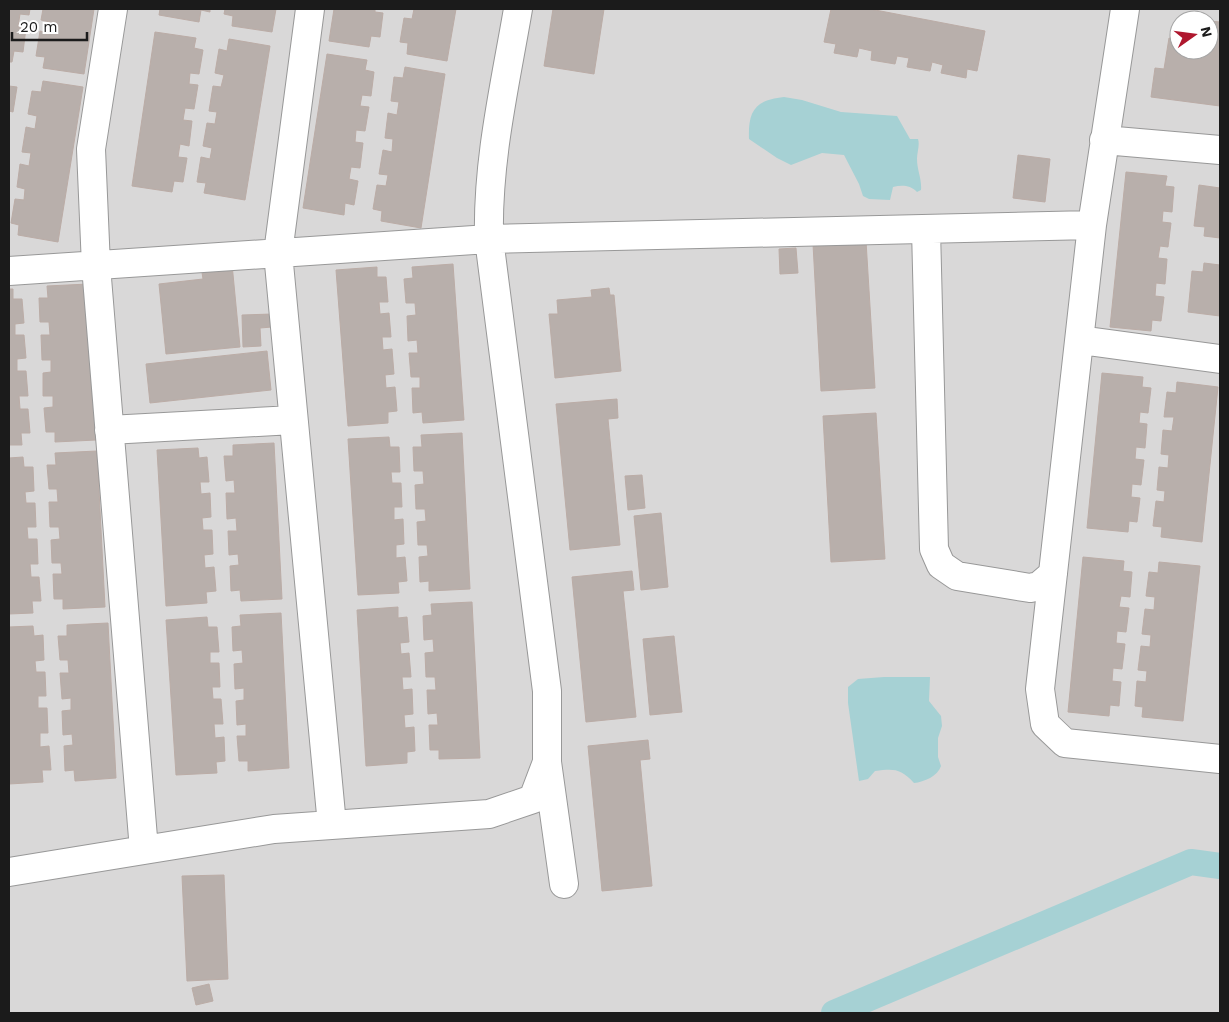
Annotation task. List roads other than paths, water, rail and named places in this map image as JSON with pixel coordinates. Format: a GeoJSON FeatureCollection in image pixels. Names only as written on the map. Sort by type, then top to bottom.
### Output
{"type":"FeatureCollection","features":[{"type":"Feature","properties":{"kind":"street"},"geometry":{"type":"LineString","coordinates":[[113,9],[91,149],[96,266],[144,850]]}},
{"type":"Feature","properties":{"kind":"street"},"geometry":{"type":"LineString","coordinates":[[310,9],[278,253],[332,825]]}},
{"type":"Feature","properties":{"kind":"street"},"geometry":{"type":"LineString","coordinates":[[518,9],[499,115],[488,201],[489,239],[547,691],[547,762],[564,884]]}},
{"type":"Feature","properties":{"kind":"street"},"geometry":{"type":"LineString","coordinates":[[1125,9],[1092,226],[1040,689],[1045,724],[1065,743],[1220,759]]}},
{"type":"Feature","properties":{"kind":"street"},"geometry":{"type":"LineString","coordinates":[[1104,140],[1220,150]]}},
{"type":"Feature","properties":{"kind":"street"},"geometry":{"type":"LineString","coordinates":[[9,271],[489,239],[1092,226]]}},
{"type":"Feature","properties":{"kind":"street"},"geometry":{"type":"LineString","coordinates":[[926,229],[934,549],[941,565],[957,576],[1030,588],[1039,586],[1053,574]]}},
{"type":"Feature","properties":{"kind":"street"},"geometry":{"type":"LineString","coordinates":[[1080,340],[1220,359]]}},
{"type":"Feature","properties":{"kind":"street"},"geometry":{"type":"LineString","coordinates":[[109,430],[293,420]]}},
{"type":"Feature","properties":{"kind":"street"},"geometry":{"type":"LineString","coordinates":[[9,872],[274,829],[489,814],[533,799],[547,762]]}},
{"type":"Feature","properties":{"kind":"water"},"geometry":{"type":"Polygon","coordinates":[[[784,97],[802,100],[841,112],[897,116],[910,139],[918,139],[917,163],[921,190],[917,192],[909,187],[896,186],[893,187],[890,200],[869,199],[863,196],[844,155],[822,153],[791,165],[749,139],[750,121],[755,109],[766,101],[784,97]]]}},
{"type":"Feature","properties":{"kind":"water"},"geometry":{"type":"Polygon","coordinates":[[[930,677],[929,701],[941,716],[942,726],[938,738],[938,757],[941,766],[934,776],[926,780],[914,783],[901,772],[887,770],[875,771],[868,779],[859,781],[848,703],[848,687],[858,679],[930,677]]]}},
{"type":"Feature","properties":{"kind":"waterway"},"geometry":{"type":"LineString","coordinates":[[834,1013],[1191,862],[1220,866]]}}]}
